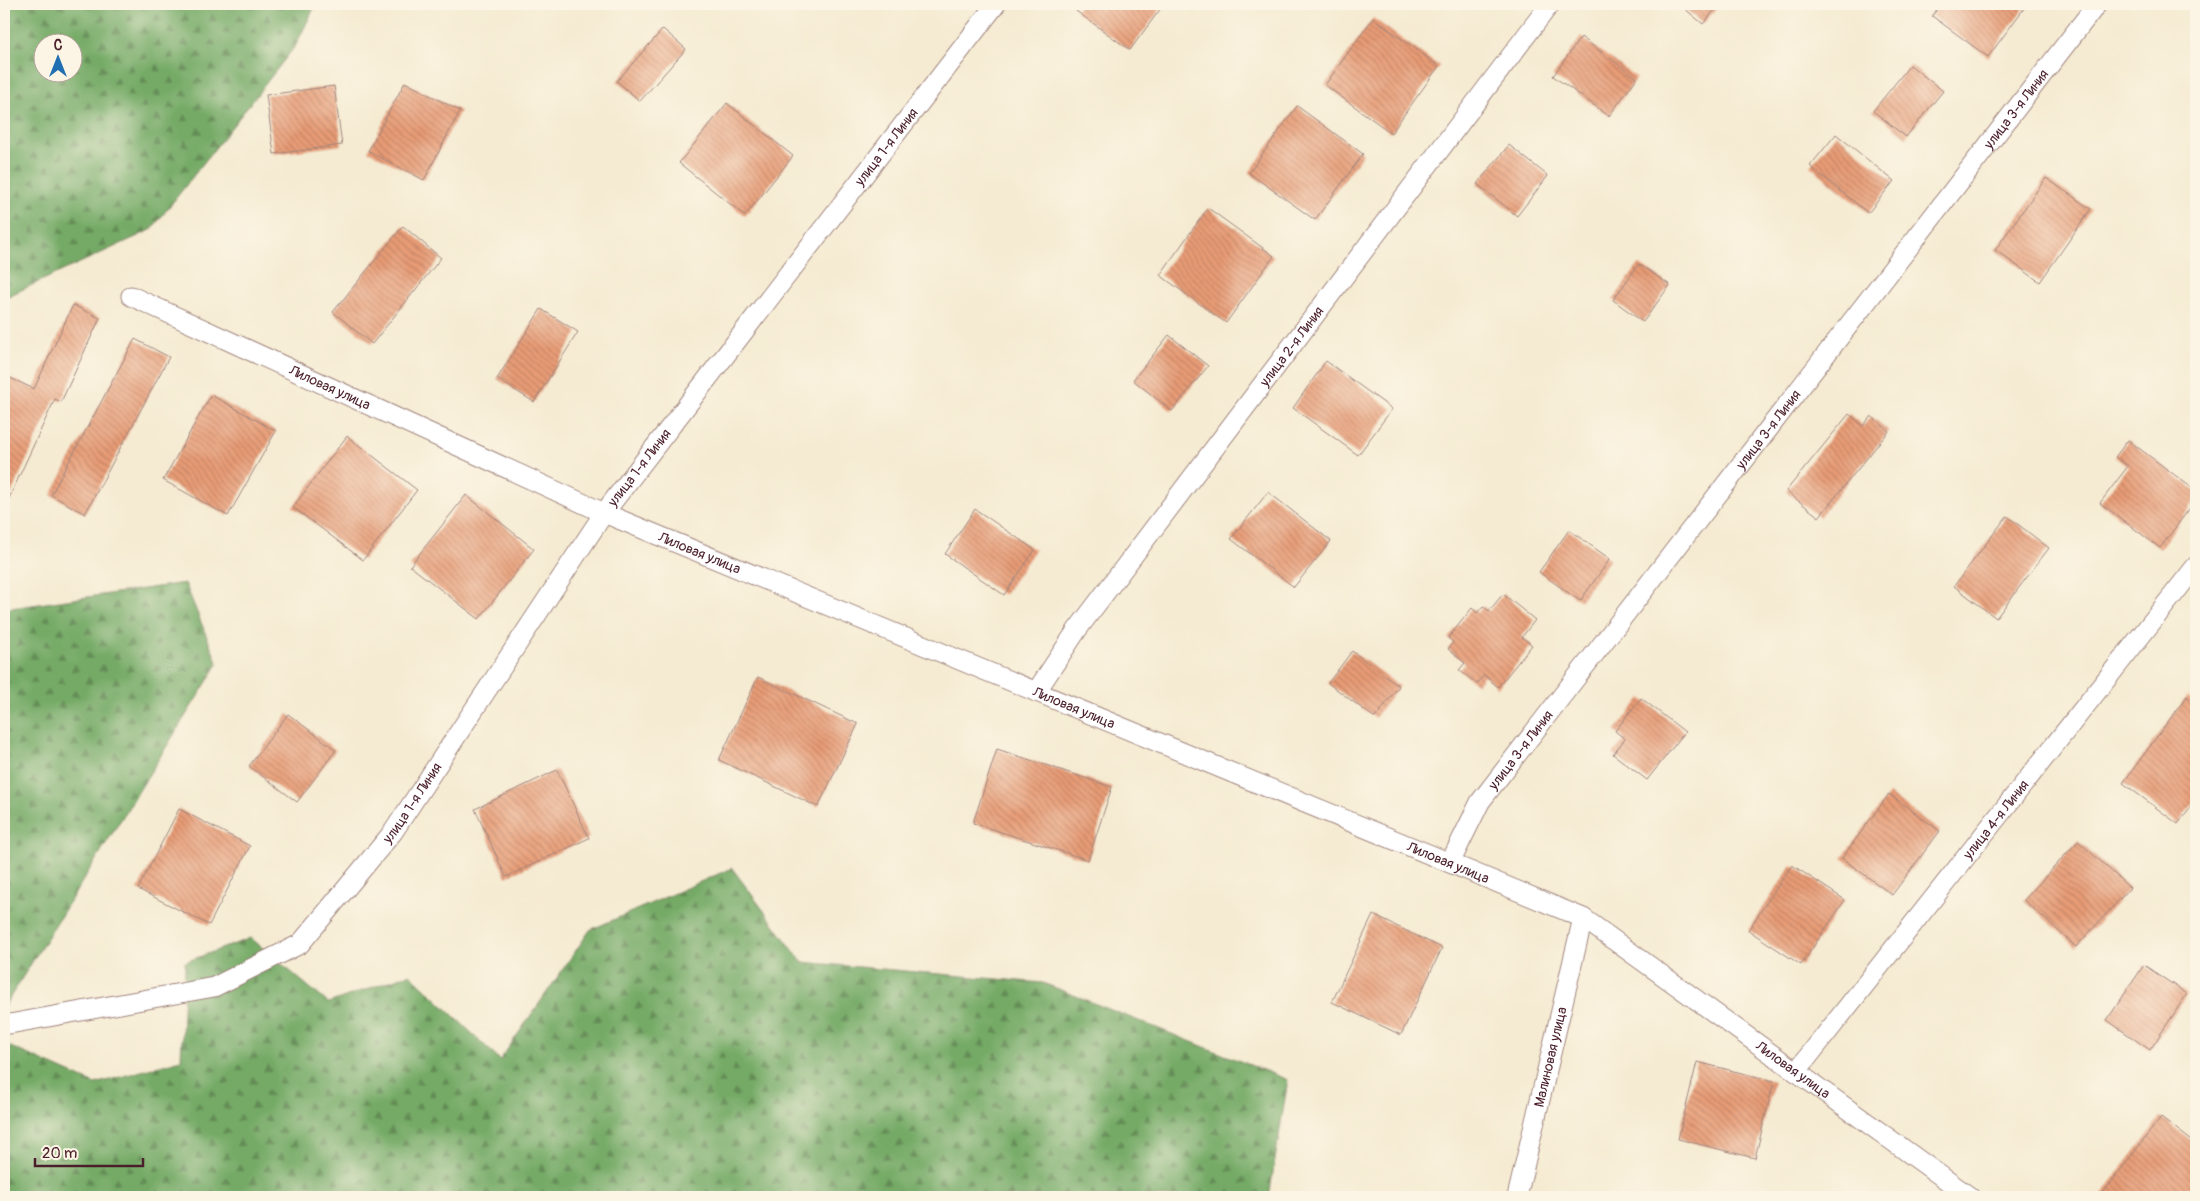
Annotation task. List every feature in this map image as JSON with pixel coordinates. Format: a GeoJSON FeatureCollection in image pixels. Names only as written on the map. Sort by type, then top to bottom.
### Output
{"type":"FeatureCollection","features":[{"type":"Feature","properties":{"kind":"lane","name":"улица 1-я Линия"},"geometry":{"type":"LineString","coordinates":[[4,1025],[214,987],[300,944],[394,832],[604,513],[996,4]]}},
{"type":"Feature","properties":{"kind":"lane","name":"улица 2-я Линия"},"geometry":{"type":"LineString","coordinates":[[1036,692],[1077,630],[1550,4]]}},
{"type":"Feature","properties":{"kind":"lane","name":"улица 3-я Линия"},"geometry":{"type":"LineString","coordinates":[[1450,863],[1480,802],[2097,4]]}},
{"type":"Feature","properties":{"kind":"lane","name":"Лиловая улица"},"geometry":{"type":"LineString","coordinates":[[131,296],[604,513],[1583,918],[1970,1197]]}},
{"type":"Feature","properties":{"kind":"lane","name":"улица 4-я Линия"},"geometry":{"type":"LineString","coordinates":[[1796,1072],[2196,566]]}},
{"type":"Feature","properties":{"kind":"lane","name":"Малиновая улица"},"geometry":{"type":"LineString","coordinates":[[1517,1197],[1583,918]]}},
{"type":"Feature","properties":{"kind":"green space"},"geometry":{"type":"Polygon","coordinates":[[[4,4],[316,4],[296,45],[151,230],[4,298],[4,4]]]}},
{"type":"Feature","properties":{"kind":"green space"},"geometry":{"type":"Polygon","coordinates":[[[185,583],[218,664],[4,1007],[4,609],[185,583]]]}},
{"type":"Feature","properties":{"kind":"green space"},"geometry":{"type":"Polygon","coordinates":[[[732,868],[802,962],[1043,983],[1288,1080],[1269,1197],[4,1197],[4,1044],[95,1084],[181,1060],[185,962],[251,938],[328,1003],[410,974],[500,1060],[590,930],[732,868]]]}},
{"type":"Feature","properties":{"kind":"building"},"geometry":{"type":"Polygon","coordinates":[[[1081,4],[1164,4],[1130,50],[1076,11],[1081,4]]]}},
{"type":"Feature","properties":{"kind":"building"},"geometry":{"type":"Polygon","coordinates":[[[1679,4],[1720,4],[1703,24],[1679,4]]]}},
{"type":"Feature","properties":{"kind":"building"},"geometry":{"type":"Polygon","coordinates":[[[1941,4],[2021,4],[2025,7],[1988,57],[1932,16],[1941,4]]]}},
{"type":"Feature","properties":{"kind":"building"},"geometry":{"type":"Polygon","coordinates":[[[1373,18],[1439,66],[1391,133],[1325,85],[1373,18]]]}},
{"type":"Feature","properties":{"kind":"building"},"geometry":{"type":"Polygon","coordinates":[[[663,29],[686,49],[640,101],[617,81],[663,29]]]}},
{"type":"Feature","properties":{"kind":"building"},"geometry":{"type":"Polygon","coordinates":[[[1581,37],[1637,78],[1609,116],[1553,76],[1581,37]]]}},
{"type":"Feature","properties":{"kind":"building"},"geometry":{"type":"Polygon","coordinates":[[[1910,65],[1943,91],[1906,137],[1873,111],[1910,65]]]}},
{"type":"Feature","properties":{"kind":"building"},"geometry":{"type":"Polygon","coordinates":[[[405,82],[460,111],[424,180],[368,151],[405,82]]]}},
{"type":"Feature","properties":{"kind":"building"},"geometry":{"type":"Polygon","coordinates":[[[334,86],[342,145],[274,154],[266,95],[334,86]]]}},
{"type":"Feature","properties":{"kind":"building"},"geometry":{"type":"Polygon","coordinates":[[[727,103],[793,156],[745,216],[679,163],[727,103]]]}},
{"type":"Feature","properties":{"kind":"building"},"geometry":{"type":"Polygon","coordinates":[[[1297,106],[1363,154],[1315,220],[1249,173],[1297,106]]]}},
{"type":"Feature","properties":{"kind":"building"},"geometry":{"type":"Polygon","coordinates":[[[1836,134],[1894,181],[1868,213],[1810,166],[1836,134]]]}},
{"type":"Feature","properties":{"kind":"building"},"geometry":{"type":"Polygon","coordinates":[[[1509,145],[1548,176],[1517,216],[1477,184],[1509,145]]]}},
{"type":"Feature","properties":{"kind":"building"},"geometry":{"type":"Polygon","coordinates":[[[2046,178],[2091,209],[2040,282],[1995,250],[2046,178]]]}},
{"type":"Feature","properties":{"kind":"building"},"geometry":{"type":"Polygon","coordinates":[[[1208,208],[1274,256],[1226,323],[1160,275],[1208,208]]]}},
{"type":"Feature","properties":{"kind":"building"},"geometry":{"type":"Polygon","coordinates":[[[403,226],[441,258],[372,344],[333,312],[403,226]]]}},
{"type":"Feature","properties":{"kind":"building"},"geometry":{"type":"Polygon","coordinates":[[[1639,264],[1670,285],[1643,322],[1613,300],[1639,264]]]}},
{"type":"Feature","properties":{"kind":"building"},"geometry":{"type":"Polygon","coordinates":[[[73,305],[100,318],[61,402],[55,399],[4,509],[4,375],[34,389],[73,305]]]}},
{"type":"Feature","properties":{"kind":"building"},"geometry":{"type":"Polygon","coordinates":[[[541,309],[578,332],[534,402],[497,379],[541,309]]]}},
{"type":"Feature","properties":{"kind":"building"},"geometry":{"type":"Polygon","coordinates":[[[1169,335],[1208,366],[1172,411],[1133,380],[1169,335]]]}},
{"type":"Feature","properties":{"kind":"building"},"geometry":{"type":"Polygon","coordinates":[[[135,339],[169,357],[85,514],[51,495],[135,339]]]}},
{"type":"Feature","properties":{"kind":"building"},"geometry":{"type":"Polygon","coordinates":[[[1326,361],[1392,409],[1358,455],[1293,408],[1326,361]]]}},
{"type":"Feature","properties":{"kind":"building"},"geometry":{"type":"Polygon","coordinates":[[[211,395],[276,431],[228,516],[163,480],[211,395]]]}},
{"type":"Feature","properties":{"kind":"building"},"geometry":{"type":"Polygon","coordinates":[[[1849,414],[1863,426],[1871,416],[1889,431],[1819,517],[1786,491],[1849,414]]]}},
{"type":"Feature","properties":{"kind":"building"},"geometry":{"type":"Polygon","coordinates":[[[347,436],[417,490],[363,560],[293,507],[347,436]]]}},
{"type":"Feature","properties":{"kind":"building"},"geometry":{"type":"Polygon","coordinates":[[[2128,440],[2196,491],[2196,500],[2160,548],[2100,503],[2128,466],[2115,457],[2128,440]]]}},
{"type":"Feature","properties":{"kind":"building"},"geometry":{"type":"Polygon","coordinates":[[[1268,492],[1331,541],[1294,587],[1231,539],[1268,492]]]}},
{"type":"Feature","properties":{"kind":"building"},"geometry":{"type":"Polygon","coordinates":[[[466,495],[534,549],[479,619],[410,566],[466,495]]]}},
{"type":"Feature","properties":{"kind":"building"},"geometry":{"type":"Polygon","coordinates":[[[975,509],[1035,550],[1004,595],[945,554],[975,509]]]}},
{"type":"Feature","properties":{"kind":"building"},"geometry":{"type":"Polygon","coordinates":[[[2007,516],[2049,548],[1996,618],[1954,586],[2007,516]]]}},
{"type":"Feature","properties":{"kind":"building"},"geometry":{"type":"Polygon","coordinates":[[[1569,530],[1610,559],[1580,601],[1539,572],[1569,530]]]}},
{"type":"Feature","properties":{"kind":"building"},"geometry":{"type":"Polygon","coordinates":[[[1503,594],[1535,620],[1522,637],[1532,645],[1498,687],[1484,675],[1477,684],[1459,670],[1465,663],[1448,649],[1453,642],[1448,638],[1472,608],[1477,613],[1483,606],[1489,611],[1503,594]]]}},
{"type":"Feature","properties":{"kind":"building"},"geometry":{"type":"Polygon","coordinates":[[[1352,651],[1399,686],[1375,718],[1328,683],[1352,651]]]}},
{"type":"Feature","properties":{"kind":"building"},"geometry":{"type":"Polygon","coordinates":[[[758,677],[858,724],[818,807],[719,760],[758,677]]]}},
{"type":"Feature","properties":{"kind":"building"},"geometry":{"type":"Polygon","coordinates":[[[2187,696],[2196,703],[2196,799],[2178,824],[2123,783],[2187,696]]]}},
{"type":"Feature","properties":{"kind":"building"},"geometry":{"type":"Polygon","coordinates":[[[1641,698],[1685,732],[1647,780],[1613,754],[1625,739],[1615,731],[1641,698]]]}},
{"type":"Feature","properties":{"kind":"building"},"geometry":{"type":"Polygon","coordinates":[[[288,714],[336,750],[297,802],[249,766],[288,714]]]}},
{"type":"Feature","properties":{"kind":"building"},"geometry":{"type":"Polygon","coordinates":[[[997,749],[1112,787],[1088,860],[973,823],[997,749]]]}},
{"type":"Feature","properties":{"kind":"building"},"geometry":{"type":"Polygon","coordinates":[[[557,770],[589,838],[506,877],[475,809],[557,770]]]}},
{"type":"Feature","properties":{"kind":"building"},"geometry":{"type":"Polygon","coordinates":[[[1889,794],[1940,831],[1892,895],[1842,858],[1889,794]]]}},
{"type":"Feature","properties":{"kind":"building"},"geometry":{"type":"Polygon","coordinates":[[[179,809],[250,846],[209,925],[138,889],[179,809]]]}},
{"type":"Feature","properties":{"kind":"building"},"geometry":{"type":"Polygon","coordinates":[[[2078,841],[2130,888],[2076,947],[2024,900],[2078,841]]]}},
{"type":"Feature","properties":{"kind":"building"},"geometry":{"type":"Polygon","coordinates":[[[1792,865],[1845,900],[1801,965],[1748,930],[1792,865]]]}},
{"type":"Feature","properties":{"kind":"building"},"geometry":{"type":"Polygon","coordinates":[[[1373,915],[1442,948],[1401,1035],[1332,1002],[1373,915]]]}},
{"type":"Feature","properties":{"kind":"building"},"geometry":{"type":"Polygon","coordinates":[[[2144,965],[2187,994],[2150,1050],[2107,1020],[2144,965]]]}},
{"type":"Feature","properties":{"kind":"building"},"geometry":{"type":"Polygon","coordinates":[[[1697,1062],[1774,1081],[1755,1158],[1678,1139],[1697,1062]]]}},
{"type":"Feature","properties":{"kind":"building"},"geometry":{"type":"Polygon","coordinates":[[[2161,1117],[2196,1144],[2196,1197],[2100,1197],[2161,1117]]]}}]}
